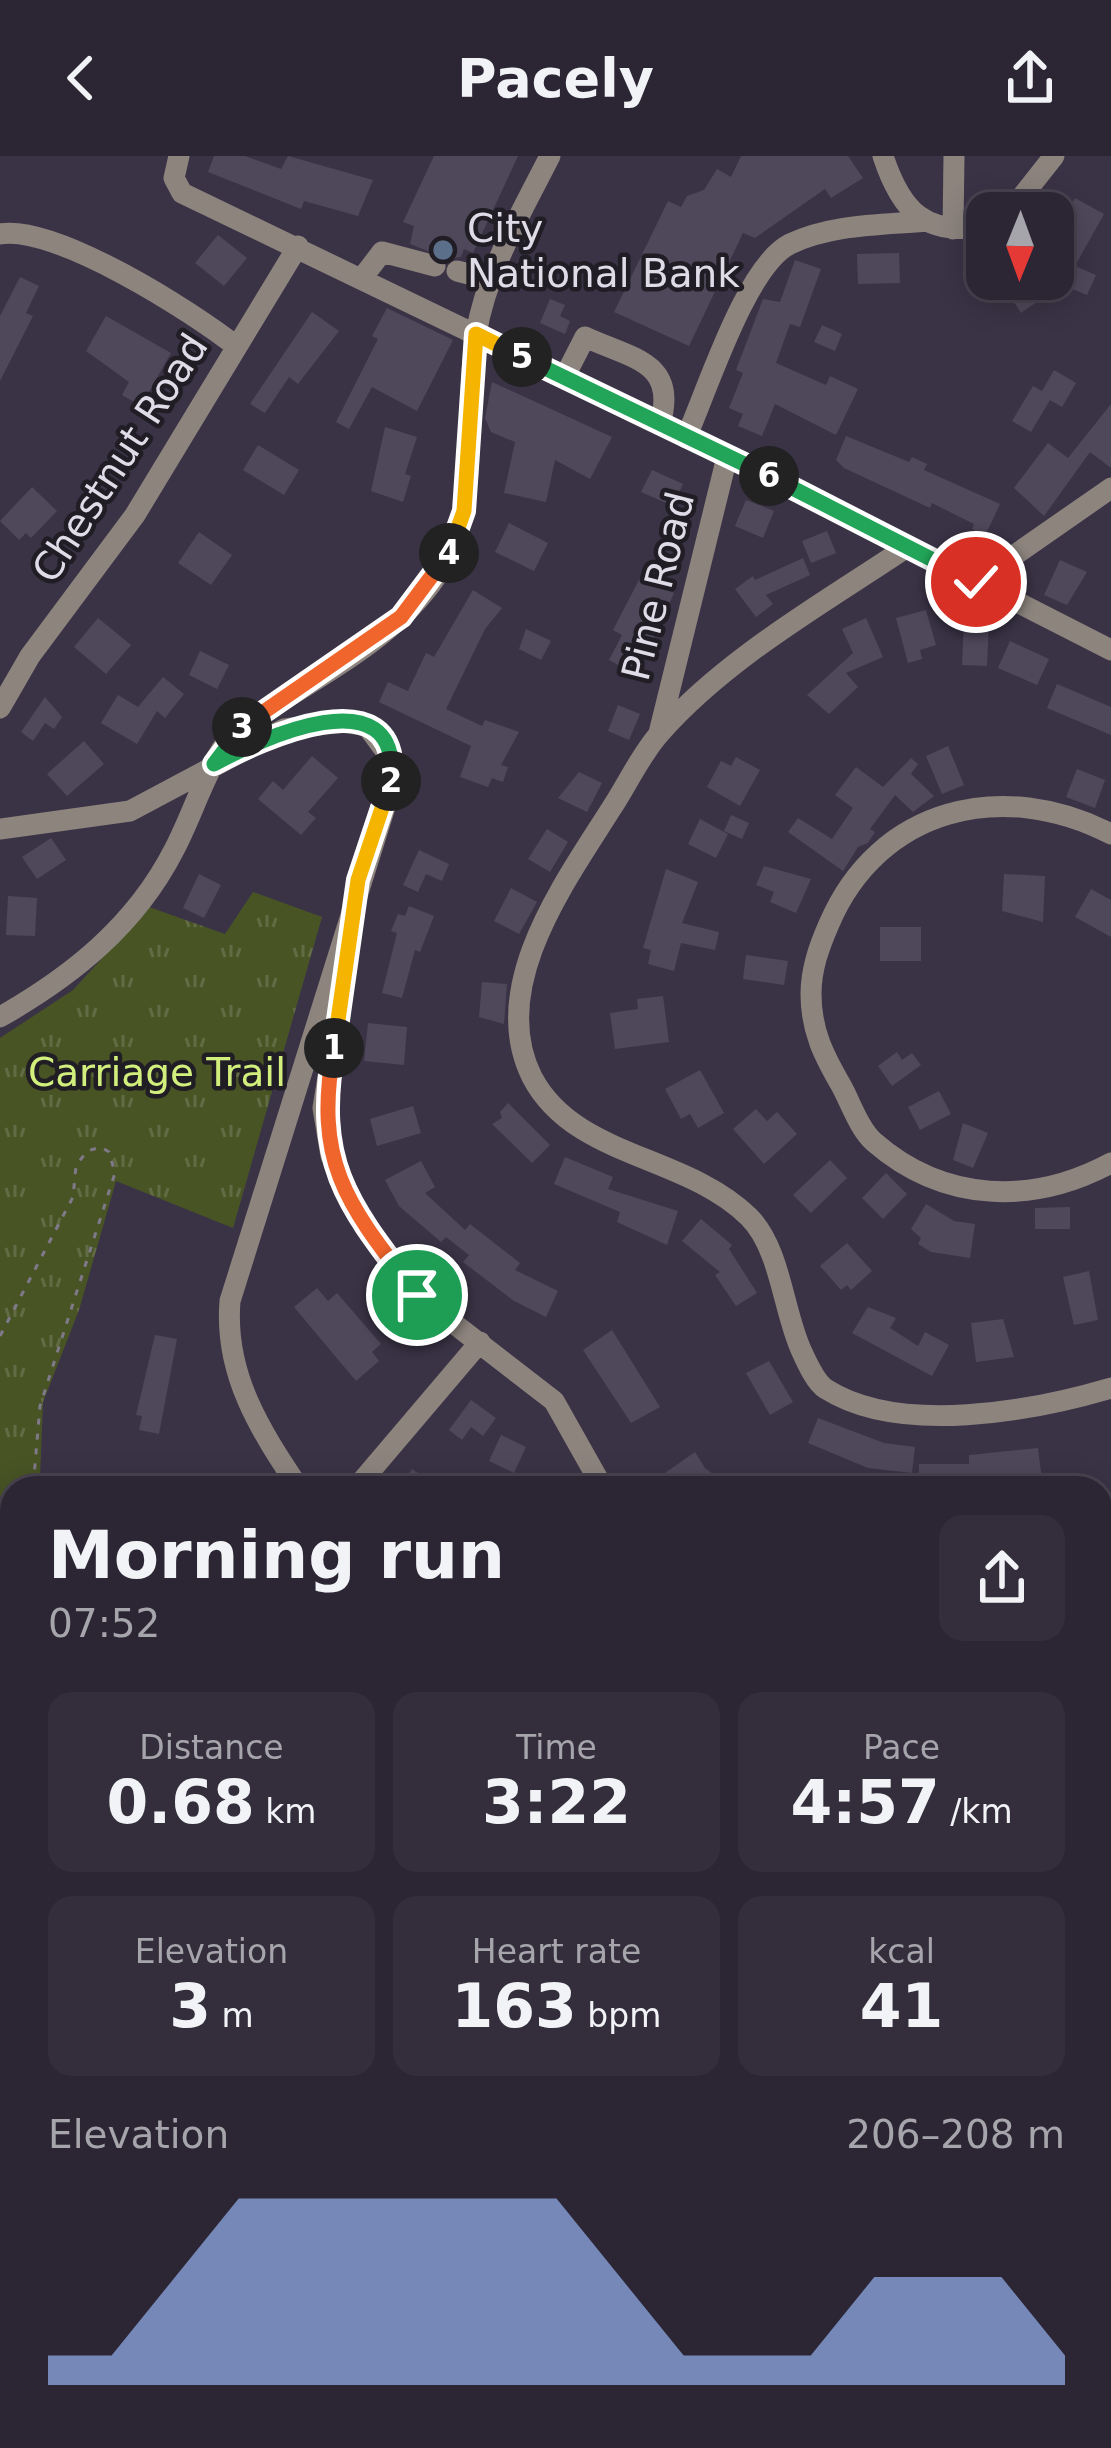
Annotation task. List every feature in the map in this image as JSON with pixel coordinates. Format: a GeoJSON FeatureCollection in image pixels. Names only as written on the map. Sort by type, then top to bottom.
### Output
{"type":"FeatureCollection","features":[{"type":"Feature","properties":{"kind":"street"},"geometry":{"type":"LineString","coordinates":[[179,156],[174,178],[182,193],[660,424],[1111,650]]}},
{"type":"Feature","properties":{"kind":"street"},"geometry":{"type":"LineString","coordinates":[[0,1017],[68,977],[113,934],[172,854],[233,733],[360,650],[401,617],[432,583],[455,543],[464,511],[476,334],[492,280],[550,156]]}},
{"type":"Feature","properties":{"kind":"street"},"geometry":{"type":"LineString","coordinates":[[883,156],[895,194],[927,221],[966,228]]}},
{"type":"Feature","properties":{"kind":"street"},"geometry":{"type":"LineString","coordinates":[[953,229],[954,156]]}},
{"type":"Feature","properties":{"kind":"street"},"geometry":{"type":"LineString","coordinates":[[1026,192],[1054,156]]}},
{"type":"Feature","properties":{"kind":"street","name":"Pine Road"},"geometry":{"type":"LineString","coordinates":[[686,438],[753,286],[773,258],[788,245],[836,230],[927,221]]}},
{"type":"Feature","properties":{"kind":"street"},"geometry":{"type":"LineString","coordinates":[[4,230],[135,280],[191,310],[237,347]]}},
{"type":"Feature","properties":{"kind":"street","name":"Chestnut Road"},"geometry":{"type":"LineString","coordinates":[[0,708],[30,656],[135,515],[298,246]]}},
{"type":"Feature","properties":{"kind":"street"},"geometry":{"type":"LineString","coordinates":[[362,278],[382,252],[492,280]]}},
{"type":"Feature","properties":{"kind":"street"},"geometry":{"type":"LineString","coordinates":[[565,378],[585,337],[646,365],[662,377],[668,391],[660,424]]}},
{"type":"Feature","properties":{"kind":"street","name":"Pine Road"},"geometry":{"type":"LineString","coordinates":[[659,733],[727,457]]}},
{"type":"Feature","properties":{"kind":"street"},"geometry":{"type":"LineString","coordinates":[[976,582],[1111,488]]}},
{"type":"Feature","properties":{"kind":"street"},"geometry":{"type":"LineString","coordinates":[[908,547],[755,650],[659,733],[557,895],[525,972],[519,1018],[532,1076],[569,1124],[712,1184],[754,1222],[801,1350],[823,1388],[878,1408],[967,1414],[1040,1409],[1111,1388]]}},
{"type":"Feature","properties":{"kind":"street"},"geometry":{"type":"LineString","coordinates":[[0,830],[130,811],[214,764],[308,723],[367,726],[393,761],[390,790],[290,1096],[267,1195],[230,1301],[227,1328],[243,1400],[291,1476]]}},
{"type":"Feature","properties":{"kind":"street"},"geometry":{"type":"LineString","coordinates":[[1111,834],[1080,818],[1033,806],[986,805],[917,826],[870,859],[842,893],[816,953],[811,998],[815,1040],[872,1141],[945,1185],[1004,1195],[1030,1193],[1074,1183],[1111,1163]]}},
{"type":"Feature","properties":{"kind":"street"},"geometry":{"type":"LineString","coordinates":[[358,880],[323,1108],[331,1156],[364,1226],[417,1295],[554,1401],[597,1476]]}},
{"type":"Feature","properties":{"kind":"street"},"geometry":{"type":"LineString","coordinates":[[366,1476],[480,1342]]}},
{"type":"Feature","properties":{"kind":"path"},"geometry":{"type":"LineString","coordinates":[[0,1336],[73,1196],[76,1166],[87,1151],[101,1147],[109,1152],[115,1173],[40,1406],[34,1476]]}},
{"type":"Feature","properties":{"kind":"green space","name":"Carriage Trail"},"geometry":{"type":"Polygon","coordinates":[[[253,892],[322,917],[233,1228],[116,1181],[79,1310],[43,1402],[40,1476],[0,1476],[0,1038],[73,990],[149,907],[225,934],[253,892]]]}},
{"type":"Feature","properties":{"kind":"building"},"geometry":{"type":"Polygon","coordinates":[[[214,156],[245,156],[281,169],[288,156],[373,180],[358,216],[304,201],[301,209],[208,172],[214,156]]]}},
{"type":"Feature","properties":{"kind":"building"},"geometry":{"type":"Polygon","coordinates":[[[434,156],[518,156],[473,253],[464,249],[461,257],[448,259],[410,244],[414,226],[403,222],[434,156]]]}},
{"type":"Feature","properties":{"kind":"building"},"geometry":{"type":"Polygon","coordinates":[[[741,156],[848,156],[863,178],[831,198],[825,189],[755,238],[743,233],[689,346],[614,312],[668,201],[681,207],[687,196],[704,190],[717,169],[731,177],[741,156]]]}},
{"type":"Feature","properties":{"kind":"building"},"geometry":{"type":"Polygon","coordinates":[[[1074,200],[1104,214],[1075,266],[1096,275],[1087,295],[1074,290],[1074,200]]]}},
{"type":"Feature","properties":{"kind":"building"},"geometry":{"type":"Polygon","coordinates":[[[218,235],[247,258],[224,286],[195,263],[218,235]]]}},
{"type":"Feature","properties":{"kind":"building"},"geometry":{"type":"Polygon","coordinates":[[[899,253],[900,283],[858,284],[857,254],[899,253]]]}},
{"type":"Feature","properties":{"kind":"building"},"geometry":{"type":"Polygon","coordinates":[[[795,260],[821,269],[800,327],[790,324],[776,363],[826,385],[830,376],[858,389],[836,435],[775,404],[762,436],[738,426],[743,414],[729,408],[743,373],[736,370],[763,299],[780,302],[795,260]]]}},
{"type":"Feature","properties":{"kind":"building"},"geometry":{"type":"Polygon","coordinates":[[[20,277],[39,286],[26,313],[33,316],[0,381],[0,316],[20,277]]]}},
{"type":"Feature","properties":{"kind":"building"},"geometry":{"type":"Polygon","coordinates":[[[550,299],[565,305],[560,316],[570,321],[565,334],[540,323],[550,299]]]}},
{"type":"Feature","properties":{"kind":"building"},"geometry":{"type":"Polygon","coordinates":[[[1013,300],[1040,300],[1021,313],[1013,300]]]}},
{"type":"Feature","properties":{"kind":"building"},"geometry":{"type":"Polygon","coordinates":[[[387,308],[453,340],[417,411],[372,387],[349,429],[336,422],[378,339],[372,336],[387,308]]]}},
{"type":"Feature","properties":{"kind":"building"},"geometry":{"type":"Polygon","coordinates":[[[312,312],[339,331],[298,384],[289,377],[265,413],[250,404],[312,312]]]}},
{"type":"Feature","properties":{"kind":"building"},"geometry":{"type":"Polygon","coordinates":[[[106,316],[171,353],[141,406],[122,395],[129,382],[86,351],[106,316]]]}},
{"type":"Feature","properties":{"kind":"building"},"geometry":{"type":"Polygon","coordinates":[[[822,325],[842,334],[835,351],[814,342],[822,325]]]}},
{"type":"Feature","properties":{"kind":"building"},"geometry":{"type":"Polygon","coordinates":[[[1054,370],[1076,383],[1062,407],[1050,400],[1031,432],[1012,421],[1033,386],[1042,391],[1054,370]]]}},
{"type":"Feature","properties":{"kind":"building"},"geometry":{"type":"Polygon","coordinates":[[[492,382],[612,437],[590,479],[555,460],[546,502],[504,493],[515,442],[491,432],[485,418],[492,382]]]}},
{"type":"Feature","properties":{"kind":"building"},"geometry":{"type":"Polygon","coordinates":[[[1111,404],[1111,468],[1090,452],[1044,516],[1014,488],[1048,443],[1068,458],[1111,404]]]}},
{"type":"Feature","properties":{"kind":"building"},"geometry":{"type":"Polygon","coordinates":[[[385,427],[417,437],[405,474],[411,476],[403,502],[371,491],[385,427]]]}},
{"type":"Feature","properties":{"kind":"building"},"geometry":{"type":"Polygon","coordinates":[[[846,436],[909,462],[912,457],[927,464],[924,470],[1000,504],[985,536],[972,529],[974,524],[932,503],[930,508],[844,468],[836,460],[846,436]]]}},
{"type":"Feature","properties":{"kind":"building"},"geometry":{"type":"Polygon","coordinates":[[[258,445],[299,470],[284,495],[243,470],[258,445]]]}},
{"type":"Feature","properties":{"kind":"building"},"geometry":{"type":"Polygon","coordinates":[[[652,470],[683,484],[673,506],[641,492],[652,470]]]}},
{"type":"Feature","properties":{"kind":"building"},"geometry":{"type":"Polygon","coordinates":[[[32,487],[57,511],[31,538],[26,533],[19,540],[0,521],[32,487]]]}},
{"type":"Feature","properties":{"kind":"building"},"geometry":{"type":"Polygon","coordinates":[[[746,500],[774,511],[763,538],[735,526],[746,500]]]}},
{"type":"Feature","properties":{"kind":"building"},"geometry":{"type":"Polygon","coordinates":[[[509,523],[548,543],[534,571],[495,552],[509,523]]]}},
{"type":"Feature","properties":{"kind":"building"},"geometry":{"type":"Polygon","coordinates":[[[827,531],[836,553],[811,563],[802,541],[827,531]]]}},
{"type":"Feature","properties":{"kind":"building"},"geometry":{"type":"Polygon","coordinates":[[[199,532],[232,555],[211,585],[178,563],[199,532]]]}},
{"type":"Feature","properties":{"kind":"building"},"geometry":{"type":"Polygon","coordinates":[[[803,558],[810,575],[766,595],[773,604],[756,617],[735,589],[753,576],[755,580],[803,558]]]}},
{"type":"Feature","properties":{"kind":"building"},"geometry":{"type":"Polygon","coordinates":[[[1060,560],[1087,572],[1067,605],[1044,595],[1060,560]]]}},
{"type":"Feature","properties":{"kind":"building"},"geometry":{"type":"Polygon","coordinates":[[[641,576],[674,593],[637,675],[609,660],[622,635],[613,630],[641,576]]]}},
{"type":"Feature","properties":{"kind":"building"},"geometry":{"type":"Polygon","coordinates":[[[473,590],[502,608],[485,629],[446,709],[482,726],[485,720],[519,732],[501,765],[508,767],[503,782],[492,778],[488,787],[460,777],[471,746],[379,702],[388,682],[408,691],[426,653],[434,657],[473,590]]]}},
{"type":"Feature","properties":{"kind":"building"},"geometry":{"type":"Polygon","coordinates":[[[926,610],[936,645],[920,650],[922,659],[908,663],[896,618],[926,610]]]}},
{"type":"Feature","properties":{"kind":"building"},"geometry":{"type":"Polygon","coordinates":[[[98,618],[131,645],[106,674],[74,647],[98,618]]]}},
{"type":"Feature","properties":{"kind":"building"},"geometry":{"type":"Polygon","coordinates":[[[866,618],[883,657],[846,673],[858,687],[829,714],[807,695],[853,653],[842,629],[866,618]]]}},
{"type":"Feature","properties":{"kind":"building"},"geometry":{"type":"Polygon","coordinates":[[[964,621],[989,622],[987,666],[962,665],[964,621]]]}},
{"type":"Feature","properties":{"kind":"building"},"geometry":{"type":"Polygon","coordinates":[[[526,629],[551,641],[541,660],[519,649],[526,629]]]}},
{"type":"Feature","properties":{"kind":"building"},"geometry":{"type":"Polygon","coordinates":[[[1010,641],[1049,659],[1037,685],[998,668],[1010,641]]]}},
{"type":"Feature","properties":{"kind":"building"},"geometry":{"type":"Polygon","coordinates":[[[200,651],[229,665],[217,689],[189,675],[200,651]]]}},
{"type":"Feature","properties":{"kind":"building"},"geometry":{"type":"Polygon","coordinates":[[[163,677],[184,694],[165,718],[157,711],[137,744],[101,723],[118,695],[138,707],[163,677]]]}},
{"type":"Feature","properties":{"kind":"building"},"geometry":{"type":"Polygon","coordinates":[[[1057,684],[1111,707],[1111,735],[1047,708],[1057,684]]]}},
{"type":"Feature","properties":{"kind":"building"},"geometry":{"type":"Polygon","coordinates":[[[45,697],[62,717],[54,729],[45,723],[33,741],[21,732],[45,697]]]}},
{"type":"Feature","properties":{"kind":"building"},"geometry":{"type":"Polygon","coordinates":[[[618,705],[640,714],[629,740],[608,731],[618,705]]]}},
{"type":"Feature","properties":{"kind":"building"},"geometry":{"type":"Polygon","coordinates":[[[84,741],[104,764],[67,796],[47,774],[84,741]]]}},
{"type":"Feature","properties":{"kind":"building"},"geometry":{"type":"Polygon","coordinates":[[[948,746],[964,785],[942,794],[926,756],[948,746]]]}},
{"type":"Feature","properties":{"kind":"building"},"geometry":{"type":"Polygon","coordinates":[[[312,756],[338,778],[308,812],[316,818],[301,835],[258,799],[273,781],[283,790],[312,756]]]}},
{"type":"Feature","properties":{"kind":"building"},"geometry":{"type":"Polygon","coordinates":[[[736,757],[760,770],[740,806],[707,787],[721,761],[731,766],[736,757]]]}},
{"type":"Feature","properties":{"kind":"building"},"geometry":{"type":"Polygon","coordinates":[[[911,758],[918,764],[911,774],[934,796],[913,812],[895,795],[870,829],[875,832],[868,843],[858,847],[843,871],[788,832],[798,818],[832,839],[853,808],[835,795],[856,767],[883,787],[911,758]]]}},
{"type":"Feature","properties":{"kind":"building"},"geometry":{"type":"Polygon","coordinates":[[[1077,769],[1105,780],[1095,808],[1066,797],[1077,769]]]}},
{"type":"Feature","properties":{"kind":"building"},"geometry":{"type":"Polygon","coordinates":[[[579,772],[602,783],[587,812],[558,798],[579,772]]]}},
{"type":"Feature","properties":{"kind":"building"},"geometry":{"type":"Polygon","coordinates":[[[731,815],[749,823],[742,839],[724,831],[731,815]]]}},
{"type":"Feature","properties":{"kind":"building"},"geometry":{"type":"Polygon","coordinates":[[[700,819],[728,834],[716,858],[688,844],[700,819]]]}},
{"type":"Feature","properties":{"kind":"building"},"geometry":{"type":"Polygon","coordinates":[[[547,829],[568,842],[550,872],[528,859],[547,829]]]}},
{"type":"Feature","properties":{"kind":"building"},"geometry":{"type":"Polygon","coordinates":[[[51,838],[66,860],[37,879],[22,857],[51,838]]]}},
{"type":"Feature","properties":{"kind":"building"},"geometry":{"type":"Polygon","coordinates":[[[419,850],[449,864],[442,881],[426,874],[418,892],[403,885],[419,850]]]}},
{"type":"Feature","properties":{"kind":"building"},"geometry":{"type":"Polygon","coordinates":[[[764,866],[811,879],[796,913],[770,902],[774,892],[756,885],[764,866]]]}},
{"type":"Feature","properties":{"kind":"building"},"geometry":{"type":"Polygon","coordinates":[[[666,869],[698,882],[682,923],[719,932],[715,950],[681,943],[674,971],[648,964],[651,950],[643,948],[666,869]]]}},
{"type":"Feature","properties":{"kind":"building"},"geometry":{"type":"Polygon","coordinates":[[[199,874],[221,885],[204,918],[183,908],[199,874]]]}},
{"type":"Feature","properties":{"kind":"building"},"geometry":{"type":"Polygon","coordinates":[[[1004,874],[1045,876],[1043,922],[1002,911],[1004,874]]]}},
{"type":"Feature","properties":{"kind":"building"},"geometry":{"type":"Polygon","coordinates":[[[511,888],[537,902],[519,934],[494,921],[511,888]]]}},
{"type":"Feature","properties":{"kind":"building"},"geometry":{"type":"Polygon","coordinates":[[[1091,889],[1111,900],[1111,937],[1075,917],[1091,889]]]}},
{"type":"Feature","properties":{"kind":"building"},"geometry":{"type":"Polygon","coordinates":[[[8,896],[37,898],[35,936],[6,935],[8,896]]]}},
{"type":"Feature","properties":{"kind":"building"},"geometry":{"type":"Polygon","coordinates":[[[409,906],[434,916],[420,952],[415,950],[402,998],[382,993],[397,933],[391,931],[398,914],[405,916],[409,906]]]}},
{"type":"Feature","properties":{"kind":"building"},"geometry":{"type":"Polygon","coordinates":[[[880,927],[921,927],[921,961],[880,961],[880,927]]]}},
{"type":"Feature","properties":{"kind":"building"},"geometry":{"type":"Polygon","coordinates":[[[746,955],[788,961],[784,985],[743,979],[746,955]]]}},
{"type":"Feature","properties":{"kind":"building"},"geometry":{"type":"Polygon","coordinates":[[[482,982],[507,984],[504,1024],[479,1017],[482,982]]]}},
{"type":"Feature","properties":{"kind":"building"},"geometry":{"type":"Polygon","coordinates":[[[663,996],[669,1042],[615,1049],[610,1013],[638,1009],[637,999],[663,996]]]}},
{"type":"Feature","properties":{"kind":"building"},"geometry":{"type":"Polygon","coordinates":[[[368,1023],[407,1027],[404,1065],[364,1061],[368,1023]]]}},
{"type":"Feature","properties":{"kind":"building"},"geometry":{"type":"Polygon","coordinates":[[[897,1052],[902,1060],[912,1053],[921,1065],[892,1086],[878,1066],[897,1052]]]}},
{"type":"Feature","properties":{"kind":"building"},"geometry":{"type":"Polygon","coordinates":[[[700,1070],[724,1113],[698,1128],[690,1114],[681,1119],[665,1089],[700,1070]]]}},
{"type":"Feature","properties":{"kind":"building"},"geometry":{"type":"Polygon","coordinates":[[[939,1091],[951,1114],[920,1130],[908,1107],[939,1091]]]}},
{"type":"Feature","properties":{"kind":"building"},"geometry":{"type":"Polygon","coordinates":[[[508,1103],[550,1145],[532,1163],[492,1124],[502,1118],[500,1112],[508,1103]]]}},
{"type":"Feature","properties":{"kind":"building"},"geometry":{"type":"Polygon","coordinates":[[[413,1106],[421,1133],[377,1146],[370,1119],[413,1106]]]}},
{"type":"Feature","properties":{"kind":"building"},"geometry":{"type":"Polygon","coordinates":[[[756,1109],[767,1121],[777,1112],[797,1134],[764,1164],[733,1129],[756,1109]]]}},
{"type":"Feature","properties":{"kind":"building"},"geometry":{"type":"Polygon","coordinates":[[[963,1123],[988,1133],[973,1168],[953,1160],[963,1123]]]}},
{"type":"Feature","properties":{"kind":"building"},"geometry":{"type":"Polygon","coordinates":[[[565,1157],[613,1177],[608,1189],[678,1211],[667,1245],[617,1222],[620,1212],[554,1184],[565,1157]]]}},
{"type":"Feature","properties":{"kind":"building"},"geometry":{"type":"Polygon","coordinates":[[[830,1160],[847,1178],[811,1213],[793,1195],[830,1160]]]}},
{"type":"Feature","properties":{"kind":"building"},"geometry":{"type":"Polygon","coordinates":[[[421,1161],[435,1187],[425,1193],[465,1230],[470,1224],[520,1263],[515,1270],[558,1291],[546,1317],[514,1301],[463,1262],[469,1255],[446,1237],[441,1242],[399,1206],[385,1180],[421,1161]]]}},
{"type":"Feature","properties":{"kind":"building"},"geometry":{"type":"Polygon","coordinates":[[[886,1173],[907,1194],[883,1219],[862,1198],[886,1173]]]}},
{"type":"Feature","properties":{"kind":"building"},"geometry":{"type":"Polygon","coordinates":[[[926,1204],[954,1221],[975,1224],[970,1258],[931,1252],[918,1244],[921,1238],[911,1229],[926,1204]]]}},
{"type":"Feature","properties":{"kind":"building"},"geometry":{"type":"Polygon","coordinates":[[[1070,1207],[1070,1229],[1035,1229],[1035,1208],[1070,1207]]]}},
{"type":"Feature","properties":{"kind":"building"},"geometry":{"type":"Polygon","coordinates":[[[701,1219],[732,1245],[729,1249],[757,1293],[736,1306],[715,1275],[720,1272],[682,1241],[701,1219]]]}},
{"type":"Feature","properties":{"kind":"building"},"geometry":{"type":"Polygon","coordinates":[[[847,1243],[872,1271],[851,1290],[847,1285],[841,1290],[820,1266],[847,1243]]]}},
{"type":"Feature","properties":{"kind":"building"},"geometry":{"type":"Polygon","coordinates":[[[1089,1271],[1098,1320],[1074,1325],[1063,1277],[1089,1271]]]}},
{"type":"Feature","properties":{"kind":"building"},"geometry":{"type":"Polygon","coordinates":[[[317,1288],[328,1301],[337,1293],[381,1344],[372,1352],[379,1361],[356,1381],[294,1307],[317,1288]]]}},
{"type":"Feature","properties":{"kind":"building"},"geometry":{"type":"Polygon","coordinates":[[[868,1307],[896,1318],[890,1328],[918,1346],[925,1332],[949,1345],[932,1376],[852,1333],[868,1307]]]}},
{"type":"Feature","properties":{"kind":"building"},"geometry":{"type":"Polygon","coordinates":[[[1003,1319],[1014,1357],[976,1362],[971,1323],[1003,1319]]]}},
{"type":"Feature","properties":{"kind":"building"},"geometry":{"type":"Polygon","coordinates":[[[612,1330],[660,1407],[631,1423],[583,1350],[612,1330]]]}},
{"type":"Feature","properties":{"kind":"building"},"geometry":{"type":"Polygon","coordinates":[[[155,1335],[177,1339],[159,1434],[139,1430],[142,1416],[136,1415],[155,1335]]]}},
{"type":"Feature","properties":{"kind":"building"},"geometry":{"type":"Polygon","coordinates":[[[769,1361],[793,1402],[770,1415],[746,1373],[769,1361]]]}},
{"type":"Feature","properties":{"kind":"building"},"geometry":{"type":"Polygon","coordinates":[[[471,1400],[496,1418],[483,1436],[471,1427],[462,1440],[449,1430],[471,1400]]]}},
{"type":"Feature","properties":{"kind":"building"},"geometry":{"type":"Polygon","coordinates":[[[818,1418],[884,1443],[915,1447],[912,1473],[868,1468],[808,1443],[818,1418]]]}},
{"type":"Feature","properties":{"kind":"building"},"geometry":{"type":"Polygon","coordinates":[[[501,1435],[526,1447],[514,1473],[489,1461],[501,1435]]]}},
{"type":"Feature","properties":{"kind":"building"},"geometry":{"type":"Polygon","coordinates":[[[1038,1448],[1042,1476],[919,1476],[919,1464],[969,1464],[969,1455],[1038,1448]]]}},
{"type":"Feature","properties":{"kind":"building"},"geometry":{"type":"Polygon","coordinates":[[[695,1452],[715,1476],[663,1476],[695,1452]]]}},
{"type":"Feature","properties":{"kind":"place","name":"City National Bank"},"geometry":{"type":"Point","coordinates":[443,250]}},
{"type":"Feature","properties":{"kind":"route"},"geometry":{"type":"LineString","coordinates":[[417,1295],[364,1226],[331,1156],[323,1108],[358,880],[390,790],[393,761],[367,726],[343,722],[284,729],[214,764],[233,733],[360,650],[401,617],[432,583],[455,543],[464,511],[476,334],[976,582]]}}]}
